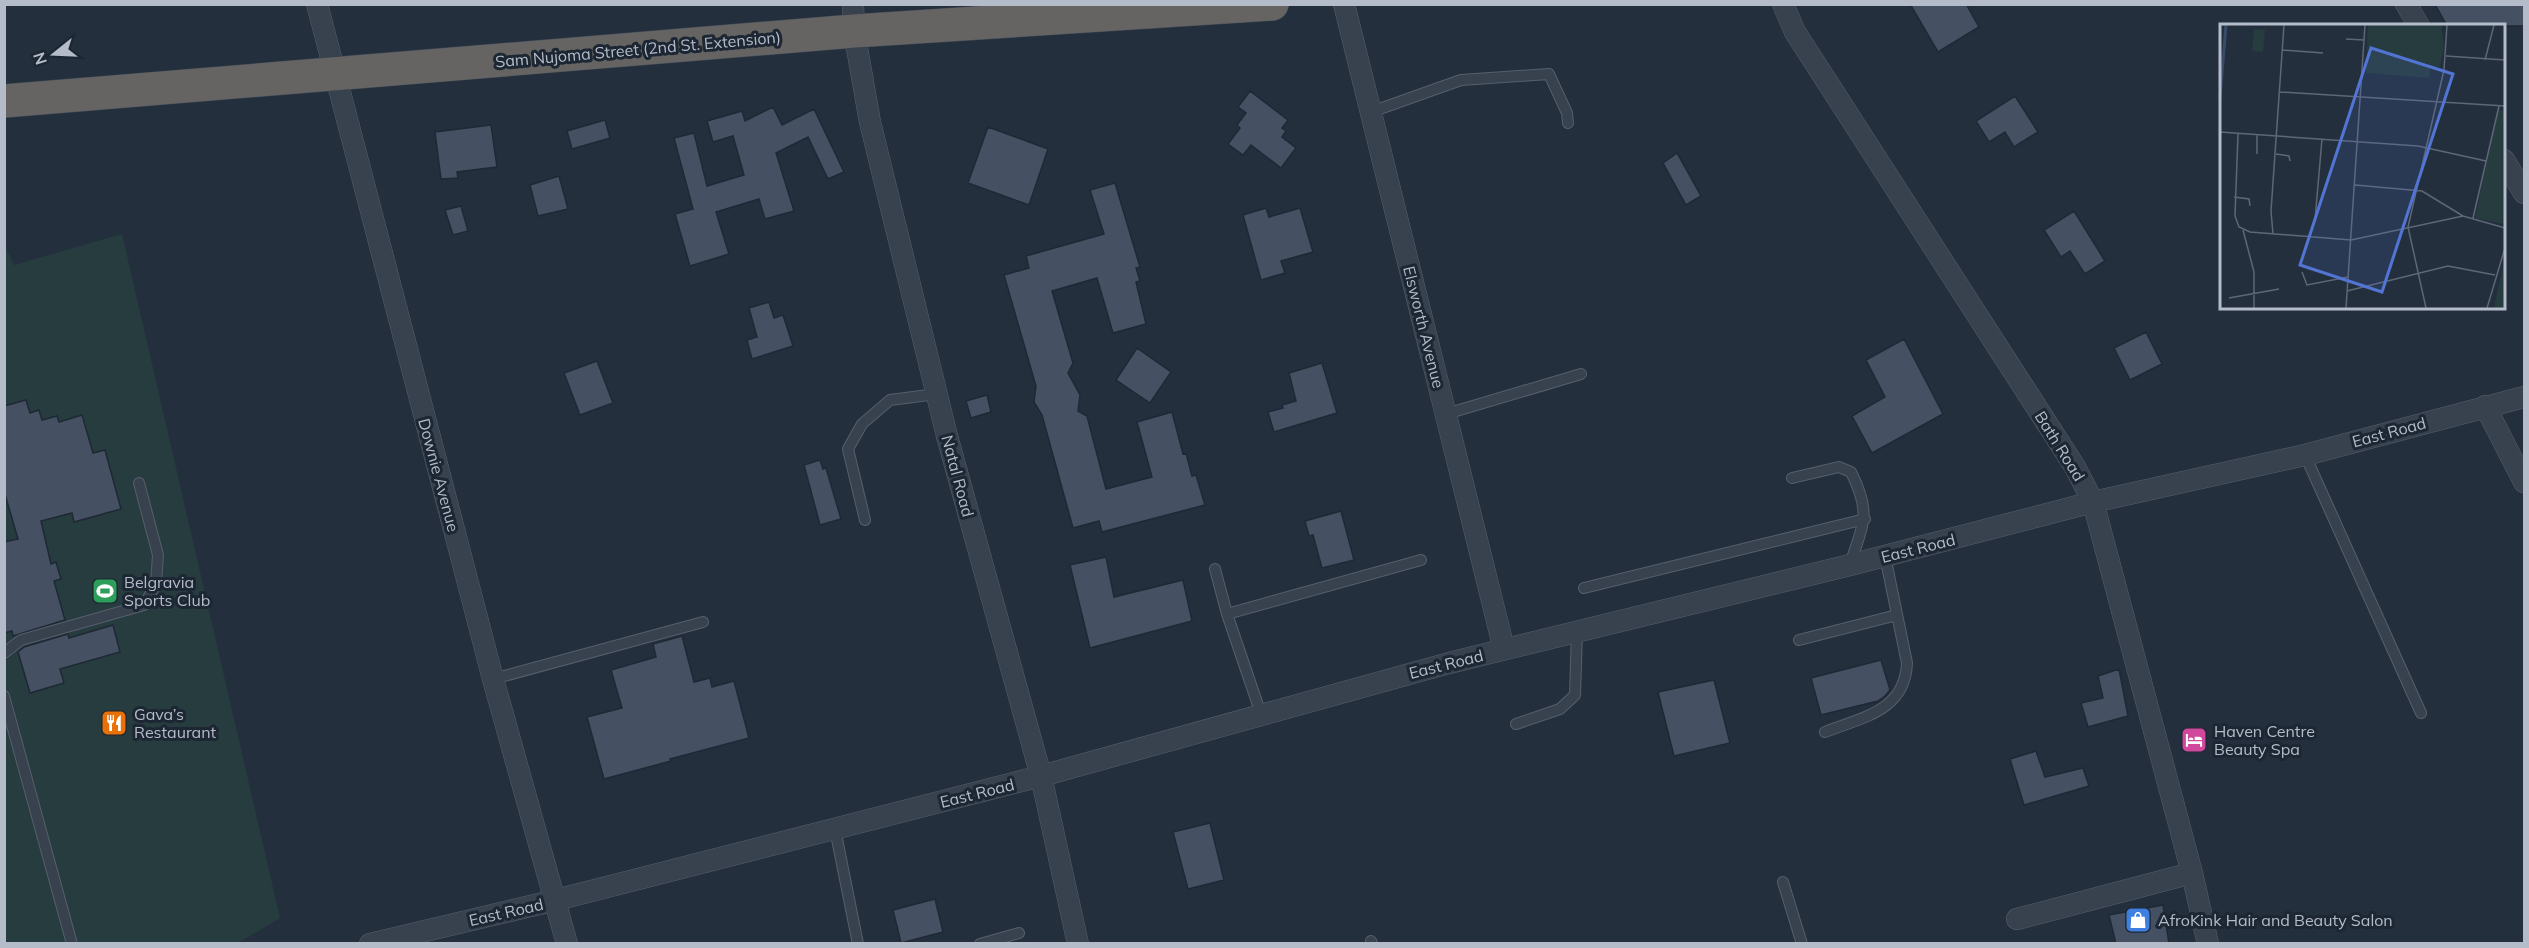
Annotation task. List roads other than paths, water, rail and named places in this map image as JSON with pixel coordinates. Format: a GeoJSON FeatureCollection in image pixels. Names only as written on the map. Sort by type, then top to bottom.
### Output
{"type":"FeatureCollection","features":[{"type":"Feature","properties":{"kind":"highway","name":"Sam Nujoma Street (2nd St. Extension)"},"geometry":{"type":"LineString","coordinates":[[4,101],[334,73],[854,18],[1272,4]]}},
{"type":"Feature","properties":{"kind":"street","name":"Downie Avenue"},"geometry":{"type":"LineString","coordinates":[[317,4],[493,679],[567,944]]}},
{"type":"Feature","properties":{"kind":"street","name":"Elsworth Avenue"},"geometry":{"type":"LineString","coordinates":[[1344,4],[1504,649]]}},
{"type":"Feature","properties":{"kind":"street","name":"Bath Road"},"geometry":{"type":"LineString","coordinates":[[1783,4],[1795,32],[2075,467],[2088,504],[2192,873],[2208,944]]}},
{"type":"Feature","properties":{"kind":"street"},"geometry":{"type":"LineString","coordinates":[[2406,4],[2418,24]]}},
{"type":"Feature","properties":{"kind":"street","name":"Natal Road"},"geometry":{"type":"LineString","coordinates":[[854,18],[870,122],[936,394],[1041,776],[1078,944]]}},
{"type":"Feature","properties":{"kind":"street"},"geometry":{"type":"LineString","coordinates":[[2505,162],[2524,193]]}},
{"type":"Feature","properties":{"kind":"street","name":"East Road"},"geometry":{"type":"LineString","coordinates":[[370,944],[556,900],[1041,776],[1504,649],[1850,565],[2088,504],[2305,455],[2524,397]]}},
{"type":"Feature","properties":{"kind":"street"},"geometry":{"type":"LineString","coordinates":[[2485,406],[2524,482]]}},
{"type":"Feature","properties":{"kind":"street"},"geometry":{"type":"LineString","coordinates":[[2017,919],[2192,873]]}},
{"type":"Feature","properties":{"kind":"lane"},"geometry":{"type":"LineString","coordinates":[[1371,112],[1461,80],[1549,74],[1567,113],[1568,123]]}},
{"type":"Feature","properties":{"kind":"lane"},"geometry":{"type":"LineString","coordinates":[[1446,414],[1581,374]]}},
{"type":"Feature","properties":{"kind":"lane"},"geometry":{"type":"LineString","coordinates":[[865,520],[848,449],[857,432],[862,424],[890,400],[936,394]]}},
{"type":"Feature","properties":{"kind":"lane"},"geometry":{"type":"LineString","coordinates":[[2305,455],[2421,713]]}},
{"type":"Feature","properties":{"kind":"lane"},"geometry":{"type":"LineString","coordinates":[[1792,478],[1839,467],[1851,472],[1862,493],[1865,519],[1850,565]]}},
{"type":"Feature","properties":{"kind":"lane"},"geometry":{"type":"LineString","coordinates":[[4,652],[21,640],[144,606],[156,584],[158,555],[139,483]]}},
{"type":"Feature","properties":{"kind":"lane"},"geometry":{"type":"LineString","coordinates":[[1850,565],[2088,504]]}},
{"type":"Feature","properties":{"kind":"lane"},"geometry":{"type":"LineString","coordinates":[[1584,588],[1865,519]]}},
{"type":"Feature","properties":{"kind":"lane"},"geometry":{"type":"LineString","coordinates":[[1825,732],[1879,712],[1901,692],[1906,678],[1907,663],[1885,556]]}},
{"type":"Feature","properties":{"kind":"lane"},"geometry":{"type":"LineString","coordinates":[[1227,614],[1421,560]]}},
{"type":"Feature","properties":{"kind":"lane"},"geometry":{"type":"LineString","coordinates":[[1215,568],[1227,614],[1261,714]]}},
{"type":"Feature","properties":{"kind":"lane"},"geometry":{"type":"LineString","coordinates":[[1799,640],[1897,615]]}},
{"type":"Feature","properties":{"kind":"lane"},"geometry":{"type":"LineString","coordinates":[[493,679],[704,622]]}},
{"type":"Feature","properties":{"kind":"lane"},"geometry":{"type":"LineString","coordinates":[[1516,724],[1560,710],[1575,695],[1577,632]]}},
{"type":"Feature","properties":{"kind":"lane"},"geometry":{"type":"LineString","coordinates":[[4,696],[72,944]]}},
{"type":"Feature","properties":{"kind":"lane"},"geometry":{"type":"LineString","coordinates":[[835,829],[858,944]]}},
{"type":"Feature","properties":{"kind":"lane"},"geometry":{"type":"LineString","coordinates":[[1783,882],[1802,944]]}},
{"type":"Feature","properties":{"kind":"lane"},"geometry":{"type":"LineString","coordinates":[[980,944],[1019,933]]}},
{"type":"Feature","properties":{"kind":"place","name":"Belgravia Sports Club"},"geometry":{"type":"Point","coordinates":[105,591]}},
{"type":"Feature","properties":{"kind":"place","name":"Gava’s Restaurant"},"geometry":{"type":"Point","coordinates":[114,723]}},
{"type":"Feature","properties":{"kind":"place","name":"Haven Centre Beauty Spa"},"geometry":{"type":"Point","coordinates":[2194,740]}},
{"type":"Feature","properties":{"kind":"place","name":"AfroKink Hair and Beauty Salon"},"geometry":{"type":"Point","coordinates":[2138,920]}}]}
